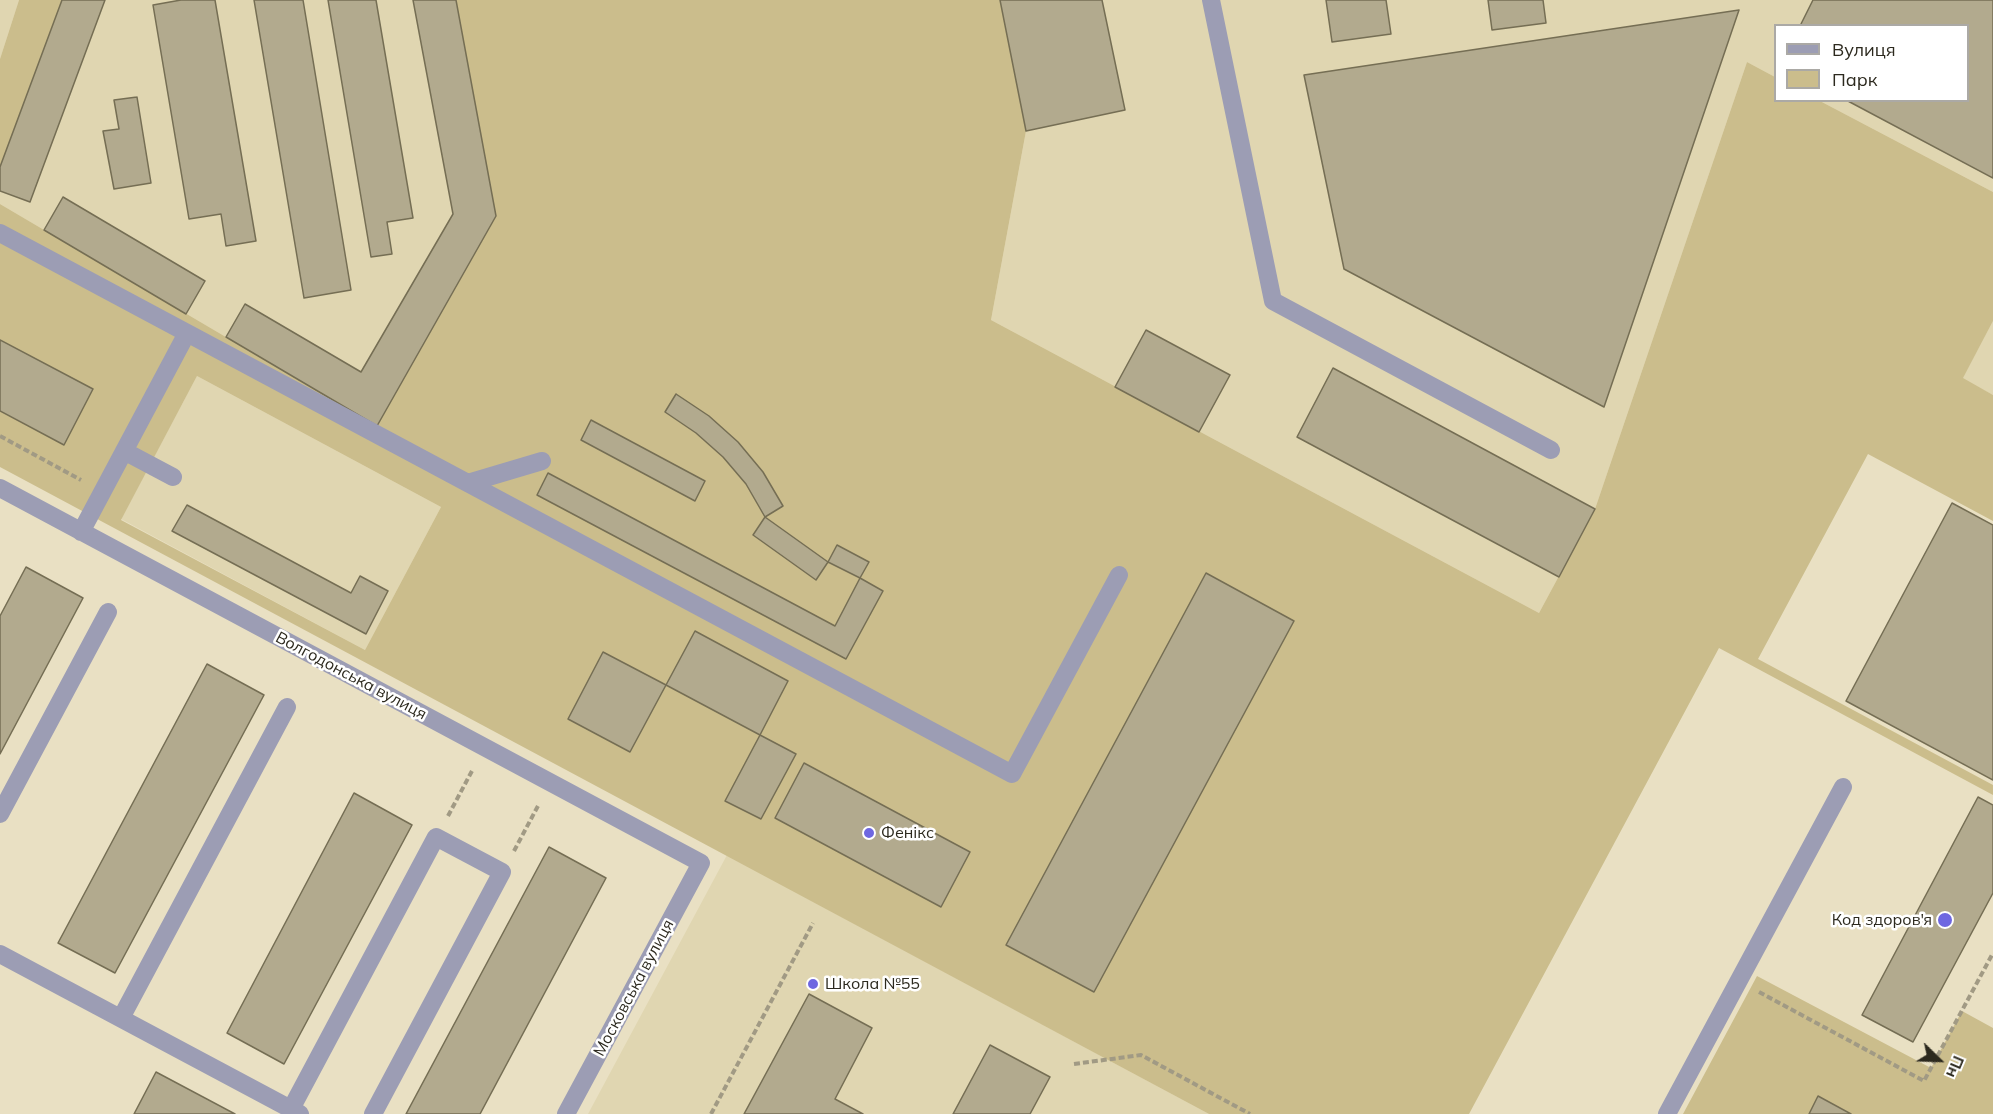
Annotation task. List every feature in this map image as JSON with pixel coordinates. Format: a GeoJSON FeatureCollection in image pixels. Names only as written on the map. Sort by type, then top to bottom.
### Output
{"type":"FeatureCollection","features":[{"type":"Feature","properties":{"kind":"street"},"geometry":{"type":"LineString","coordinates":[[1211,0],[1273,301],[1551,450]]}},
{"type":"Feature","properties":{"kind":"street"},"geometry":{"type":"LineString","coordinates":[[0,233],[1012,774],[1119,575]]}},
{"type":"Feature","properties":{"kind":"street"},"geometry":{"type":"LineString","coordinates":[[81,532],[187,333]]}},
{"type":"Feature","properties":{"kind":"street"},"geometry":{"type":"LineString","coordinates":[[124,451],[173,477]]}},
{"type":"Feature","properties":{"kind":"street"},"geometry":{"type":"LineString","coordinates":[[468,483],[542,461]]}},
{"type":"Feature","properties":{"kind":"street","name":"Волгодонська вулиця"},"geometry":{"type":"LineString","coordinates":[[0,488],[701,863]]}},
{"type":"Feature","properties":{"kind":"street"},"geometry":{"type":"LineString","coordinates":[[0,814],[108,612]]}},
{"type":"Feature","properties":{"kind":"street"},"geometry":{"type":"LineString","coordinates":[[121,1018],[287,707]]}},
{"type":"Feature","properties":{"kind":"street"},"geometry":{"type":"LineString","coordinates":[[1667,1114],[1843,787]]}},
{"type":"Feature","properties":{"kind":"street"},"geometry":{"type":"LineString","coordinates":[[0,954],[295,1112],[436,837],[502,872],[373,1114]]}},
{"type":"Feature","properties":{"kind":"street","name":"Московська вулиця"},"geometry":{"type":"LineString","coordinates":[[566,1114],[701,863]]}},
{"type":"Feature","properties":{"kind":"path"},"geometry":{"type":"LineString","coordinates":[[0,436],[103,492]]}},
{"type":"Feature","properties":{"kind":"path"},"geometry":{"type":"LineString","coordinates":[[436,837],[484,747]]}},
{"type":"Feature","properties":{"kind":"path"},"geometry":{"type":"LineString","coordinates":[[502,872],[551,783]]}},
{"type":"Feature","properties":{"kind":"path"},"geometry":{"type":"LineString","coordinates":[[711,1114],[813,923]]}},
{"type":"Feature","properties":{"kind":"path"},"geometry":{"type":"LineString","coordinates":[[1738,981],[1924,1081],[1993,953]]}},
{"type":"Feature","properties":{"kind":"path"},"geometry":{"type":"LineString","coordinates":[[1074,1064],[1141,1056],[1250,1114]]}},
{"type":"Feature","properties":{"kind":"shaded area"},"geometry":{"type":"Polygon","coordinates":[[[0,0],[19,0],[0,59],[0,0]]]}},
{"type":"Feature","properties":{"kind":"shaded area"},"geometry":{"type":"Polygon","coordinates":[[[62,0],[456,0],[496,216],[377,426],[0,204],[0,167],[62,0]]]}},
{"type":"Feature","properties":{"kind":"shaded area"},"geometry":{"type":"Polygon","coordinates":[[[1000,0],[1993,0],[1993,192],[1822,102],[1969,102],[1969,24],[1774,24],[1774,76],[1747,62],[1595,509],[1539,613],[991,320],[1026,131],[1000,0]]]}},
{"type":"Feature","properties":{"kind":"shaded area"},"geometry":{"type":"Polygon","coordinates":[[[1993,321],[1993,395],[1962,379],[1993,321]]]}},
{"type":"Feature","properties":{"kind":"shaded area"},"geometry":{"type":"Polygon","coordinates":[[[197,376],[441,507],[365,650],[121,519],[197,376]]]}},
{"type":"Feature","properties":{"kind":"shaded area","name":"Школа №55"},"geometry":{"type":"Polygon","coordinates":[[[727,855],[1209,1114],[588,1114],[727,855]]]}},
{"type":"Feature","properties":{"kind":"green space"},"geometry":{"type":"Polygon","coordinates":[[[19,0],[62,0],[0,167],[0,59],[19,0]]]}},
{"type":"Feature","properties":{"kind":"green space"},"geometry":{"type":"Polygon","coordinates":[[[456,0],[1000,0],[1026,131],[991,320],[1539,613],[1595,509],[1747,62],[1774,76],[1774,102],[1822,102],[1993,192],[1993,321],[1963,378],[1993,395],[1993,521],[1868,454],[1758,659],[1993,785],[1993,795],[1719,648],[1469,1114],[1209,1114],[0,467],[0,204],[377,426],[495,216],[456,0]],[[197,376],[121,520],[365,650],[441,507],[197,376]]]}},
{"type":"Feature","properties":{"kind":"green space"},"geometry":{"type":"Polygon","coordinates":[[[1757,976],[1931,1068],[1962,1011],[1993,1028],[1993,1114],[1683,1114],[1757,976]]]}},
{"type":"Feature","properties":{"kind":"building"},"geometry":{"type":"Polygon","coordinates":[[[62,0],[105,0],[30,202],[0,191],[0,167],[62,0]]]}},
{"type":"Feature","properties":{"kind":"building"},"geometry":{"type":"Polygon","coordinates":[[[181,0],[215,0],[256,241],[226,246],[221,214],[189,219],[153,5],[181,0]]]}},
{"type":"Feature","properties":{"kind":"building"},"geometry":{"type":"Polygon","coordinates":[[[254,0],[303,0],[351,290],[304,298],[254,0]]]}},
{"type":"Feature","properties":{"kind":"building"},"geometry":{"type":"Polygon","coordinates":[[[328,0],[376,0],[413,218],[387,222],[392,254],[371,257],[328,0]]]}},
{"type":"Feature","properties":{"kind":"building"},"geometry":{"type":"Polygon","coordinates":[[[413,0],[456,0],[496,216],[377,426],[226,337],[245,304],[361,372],[453,214],[413,0]]]}},
{"type":"Feature","properties":{"kind":"building"},"geometry":{"type":"Polygon","coordinates":[[[1000,0],[1102,0],[1125,110],[1026,131],[1000,0]]]}},
{"type":"Feature","properties":{"kind":"building"},"geometry":{"type":"Polygon","coordinates":[[[1326,0],[1386,0],[1391,34],[1332,42],[1326,0]]]}},
{"type":"Feature","properties":{"kind":"building"},"geometry":{"type":"Polygon","coordinates":[[[1488,0],[1543,0],[1546,23],[1492,30],[1488,0]]]}},
{"type":"Feature","properties":{"kind":"building"},"geometry":{"type":"Polygon","coordinates":[[[1813,0],[1993,0],[1993,178],[1850,102],[1969,102],[1969,24],[1801,24],[1813,0]]]}},
{"type":"Feature","properties":{"kind":"building"},"geometry":{"type":"Polygon","coordinates":[[[1739,10],[1604,407],[1344,269],[1304,75],[1739,10]]]}},
{"type":"Feature","properties":{"kind":"building"},"geometry":{"type":"Polygon","coordinates":[[[137,97],[151,183],[114,189],[103,131],[119,129],[114,100],[137,97]]]}},
{"type":"Feature","properties":{"kind":"building"},"geometry":{"type":"Polygon","coordinates":[[[63,197],[205,281],[186,314],[44,230],[63,197]]]}},
{"type":"Feature","properties":{"kind":"building"},"geometry":{"type":"Polygon","coordinates":[[[1146,330],[1230,375],[1199,432],[1115,387],[1146,330]]]}},
{"type":"Feature","properties":{"kind":"building"},"geometry":{"type":"Polygon","coordinates":[[[0,340],[93,389],[64,445],[0,411],[0,340]]]}},
{"type":"Feature","properties":{"kind":"building"},"geometry":{"type":"Polygon","coordinates":[[[1333,368],[1595,509],[1559,577],[1297,437],[1333,368]]]}},
{"type":"Feature","properties":{"kind":"building"},"geometry":{"type":"Polygon","coordinates":[[[676,394],[709,416],[738,442],[763,472],[783,506],[765,517],[746,484],[723,457],[696,433],[665,412],[676,394]]]}},
{"type":"Feature","properties":{"kind":"building"},"geometry":{"type":"Polygon","coordinates":[[[591,420],[705,481],[695,501],[581,440],[591,420]]]}},
{"type":"Feature","properties":{"kind":"building"},"geometry":{"type":"Polygon","coordinates":[[[548,473],[835,626],[860,578],[883,591],[846,659],[537,495],[548,473]]]}},
{"type":"Feature","properties":{"kind":"building"},"geometry":{"type":"Polygon","coordinates":[[[1952,503],[1993,525],[1993,780],[1846,701],[1952,503]]]}},
{"type":"Feature","properties":{"kind":"building"},"geometry":{"type":"Polygon","coordinates":[[[187,505],[351,593],[360,576],[388,591],[366,634],[172,531],[187,505]]]}},
{"type":"Feature","properties":{"kind":"building"},"geometry":{"type":"Polygon","coordinates":[[[765,517],[828,562],[816,580],[753,535],[765,517]]]}},
{"type":"Feature","properties":{"kind":"building"},"geometry":{"type":"Polygon","coordinates":[[[837,545],[869,562],[860,578],[828,562],[837,545]]]}},
{"type":"Feature","properties":{"kind":"building"},"geometry":{"type":"Polygon","coordinates":[[[26,567],[83,598],[0,754],[0,616],[26,567]]]}},
{"type":"Feature","properties":{"kind":"building"},"geometry":{"type":"Polygon","coordinates":[[[1206,573],[1294,621],[1094,992],[1006,945],[1206,573]]]}},
{"type":"Feature","properties":{"kind":"building"},"geometry":{"type":"Polygon","coordinates":[[[695,631],[788,681],[760,735],[666,685],[695,631]]]}},
{"type":"Feature","properties":{"kind":"building"},"geometry":{"type":"Polygon","coordinates":[[[603,652],[666,685],[630,752],[568,719],[603,652]]]}},
{"type":"Feature","properties":{"kind":"building"},"geometry":{"type":"Polygon","coordinates":[[[207,664],[264,695],[115,973],[58,943],[207,664]]]}},
{"type":"Feature","properties":{"kind":"building"},"geometry":{"type":"Polygon","coordinates":[[[760,735],[796,754],[761,819],[725,801],[760,735]]]}},
{"type":"Feature","properties":{"kind":"building"},"geometry":{"type":"Polygon","coordinates":[[[804,763],[970,852],[941,907],[775,818],[804,763]]]}},
{"type":"Feature","properties":{"kind":"building"},"geometry":{"type":"Polygon","coordinates":[[[354,793],[412,825],[284,1064],[227,1033],[354,793]]]}},
{"type":"Feature","properties":{"kind":"building"},"geometry":{"type":"Polygon","coordinates":[[[1978,797],[1993,805],[1993,893],[1913,1042],[1862,1015],[1978,797]]]}},
{"type":"Feature","properties":{"kind":"building"},"geometry":{"type":"Polygon","coordinates":[[[549,847],[606,878],[480,1114],[406,1114],[549,847]]]}},
{"type":"Feature","properties":{"kind":"building"},"geometry":{"type":"Polygon","coordinates":[[[809,994],[872,1028],[835,1099],[863,1114],[744,1114],[809,994]]]}},
{"type":"Feature","properties":{"kind":"building"},"geometry":{"type":"Polygon","coordinates":[[[990,1045],[1050,1077],[1030,1114],[953,1114],[990,1045]]]}},
{"type":"Feature","properties":{"kind":"building"},"geometry":{"type":"Polygon","coordinates":[[[156,1072],[235,1114],[134,1114],[156,1072]]]}},
{"type":"Feature","properties":{"kind":"building"},"geometry":{"type":"Polygon","coordinates":[[[1818,1096],[1851,1114],[1809,1114],[1818,1096]]]}},
{"type":"Feature","properties":{"kind":"place","name":"Фенікс"},"geometry":{"type":"Point","coordinates":[869,833]}},
{"type":"Feature","properties":{"kind":"place","name":"Код здоров'я"},"geometry":{"type":"Point","coordinates":[1945,920]}},
{"type":"Feature","properties":{"kind":"place","name":"Школа №55"},"geometry":{"type":"Point","coordinates":[813,984]}}]}
